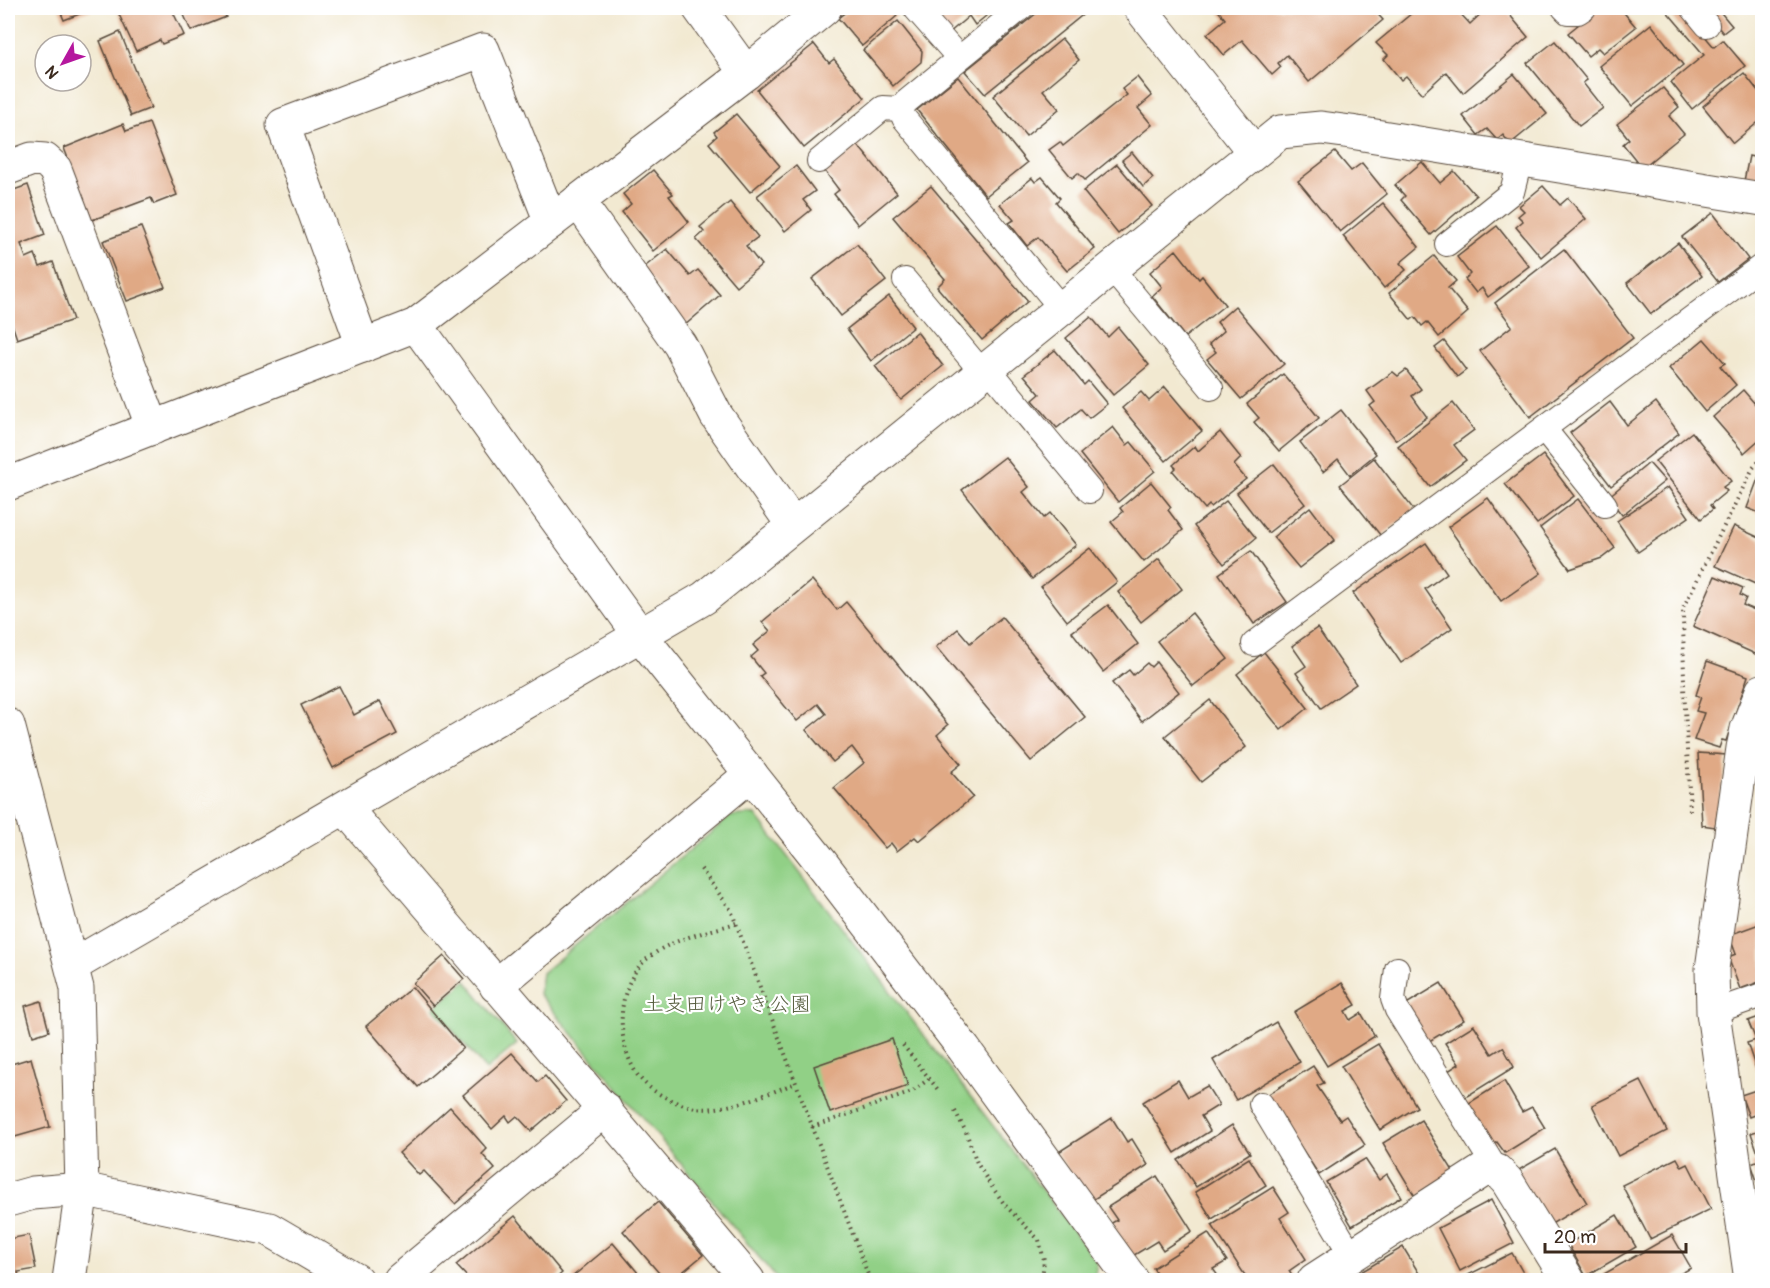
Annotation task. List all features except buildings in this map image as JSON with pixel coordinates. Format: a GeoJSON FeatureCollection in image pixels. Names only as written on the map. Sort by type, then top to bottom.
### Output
{"type":"FeatureCollection","features":[{"type":"Feature","properties":{"kind":"street"},"geometry":{"type":"LineString","coordinates":[[699,8],[746,73]]}},
{"type":"Feature","properties":{"kind":"street"},"geometry":{"type":"LineString","coordinates":[[8,484],[416,325],[746,73],[825,8]]}},
{"type":"Feature","properties":{"kind":"street"},"geometry":{"type":"LineString","coordinates":[[1153,12],[1254,152]]}},
{"type":"Feature","properties":{"kind":"street"},"geometry":{"type":"LineString","coordinates":[[363,346],[283,125],[483,50],[551,222]]}},
{"type":"Feature","properties":{"kind":"street"},"geometry":{"type":"LineString","coordinates":[[72,966],[704,598],[1280,132],[1321,128],[1762,200]]}},
{"type":"Feature","properties":{"kind":"street"},"geometry":{"type":"LineString","coordinates":[[8,168],[32,159],[45,160],[55,170],[153,428]]}},
{"type":"Feature","properties":{"kind":"street"},"geometry":{"type":"LineString","coordinates":[[578,201],[680,345],[716,415],[794,525]]}},
{"type":"Feature","properties":{"kind":"street"},"geometry":{"type":"LineString","coordinates":[[416,325],[640,635],[964,1049],[1132,1281]]}},
{"type":"Feature","properties":{"kind":"street"},"geometry":{"type":"LineString","coordinates":[[1751,1281],[1713,1012],[1712,969],[1743,748],[1747,729],[1762,691]]}},
{"type":"Feature","properties":{"kind":"street"},"geometry":{"type":"LineString","coordinates":[[8,725],[19,814],[72,966],[77,988],[82,1189],[69,1281]]}},
{"type":"Feature","properties":{"kind":"street"},"geometry":{"type":"LineString","coordinates":[[496,986],[751,774]]}},
{"type":"Feature","properties":{"kind":"street"},"geometry":{"type":"LineString","coordinates":[[345,808],[496,986],[605,1109],[741,1278]]}},
{"type":"Feature","properties":{"kind":"street"},"geometry":{"type":"LineString","coordinates":[[400,1281],[605,1109]]}},
{"type":"Feature","properties":{"kind":"street"},"geometry":{"type":"LineString","coordinates":[[1314,1281],[1484,1170],[1497,1171],[1507,1181],[1568,1281]]}},
{"type":"Feature","properties":{"kind":"street"},"geometry":{"type":"LineString","coordinates":[[8,1200],[33,1193],[82,1189],[269,1229],[356,1281]]}},
{"type":"Feature","properties":{"kind":"lane"},"geometry":{"type":"LineString","coordinates":[[901,110],[906,102],[1021,8]]}},
{"type":"Feature","properties":{"kind":"lane"},"geometry":{"type":"LineString","coordinates":[[1564,8],[1568,12],[1578,12],[1584,8]]}},
{"type":"Feature","properties":{"kind":"lane"},"geometry":{"type":"LineString","coordinates":[[916,9],[959,58]]}},
{"type":"Feature","properties":{"kind":"lane"},"geometry":{"type":"LineString","coordinates":[[819,160],[883,108],[901,110]]}},
{"type":"Feature","properties":{"kind":"lane"},"geometry":{"type":"LineString","coordinates":[[901,110],[904,118],[1061,308]]}},
{"type":"Feature","properties":{"kind":"lane"},"geometry":{"type":"LineString","coordinates":[[1447,244],[1512,192],[1520,160]]}},
{"type":"Feature","properties":{"kind":"lane"},"geometry":{"type":"LineString","coordinates":[[1111,268],[1211,387]]}},
{"type":"Feature","properties":{"kind":"lane"},"geometry":{"type":"LineString","coordinates":[[1254,644],[1762,268]]}},
{"type":"Feature","properties":{"kind":"lane"},"geometry":{"type":"LineString","coordinates":[[905,280],[1090,491]]}},
{"type":"Feature","properties":{"kind":"lane"},"geometry":{"type":"LineString","coordinates":[[1544,429],[1605,505]]}},
{"type":"Feature","properties":{"kind":"lane"},"geometry":{"type":"LineString","coordinates":[[1397,969],[1393,999],[1397,1010],[1497,1171]]}},
{"type":"Feature","properties":{"kind":"lane"},"geometry":{"type":"LineString","coordinates":[[1713,1012],[1762,995]]}},
{"type":"Feature","properties":{"kind":"lane"},"geometry":{"type":"LineString","coordinates":[[1261,1104],[1352,1256]]}},
{"type":"Feature","properties":{"kind":"path"},"geometry":{"type":"LineString","coordinates":[[1690,816],[1683,608],[1753,468],[1762,458]]}},
{"type":"Feature","properties":{"kind":"path"},"geometry":{"type":"LineString","coordinates":[[676,836],[731,910],[870,1281]]}},
{"type":"Feature","properties":{"kind":"path"},"geometry":{"type":"LineString","coordinates":[[736,923],[654,952],[634,971],[624,999],[621,1022],[626,1048],[636,1072],[652,1090],[693,1108],[714,1108],[796,1083]]}},
{"type":"Feature","properties":{"kind":"path"},"geometry":{"type":"LineString","coordinates":[[903,1046],[942,1094]]}},
{"type":"Feature","properties":{"kind":"path"},"geometry":{"type":"LineString","coordinates":[[812,1127],[912,1092],[964,1049]]}},
{"type":"Feature","properties":{"kind":"path"},"geometry":{"type":"LineString","coordinates":[[954,1110],[966,1132],[977,1163],[988,1181],[1005,1205],[1039,1240],[1044,1260],[1042,1281]]}},
{"type":"Feature","properties":{"kind":"green space","name":"土支田けやき公園"},"geometry":{"type":"Polygon","coordinates":[[[755,814],[1097,1262],[1094,1280],[778,1280],[539,994],[542,973],[731,816],[755,814]]]}},
{"type":"Feature","properties":{"kind":"green space"},"geometry":{"type":"Polygon","coordinates":[[[466,981],[517,1044],[486,1070],[434,1008],[466,981]]]}}]}
